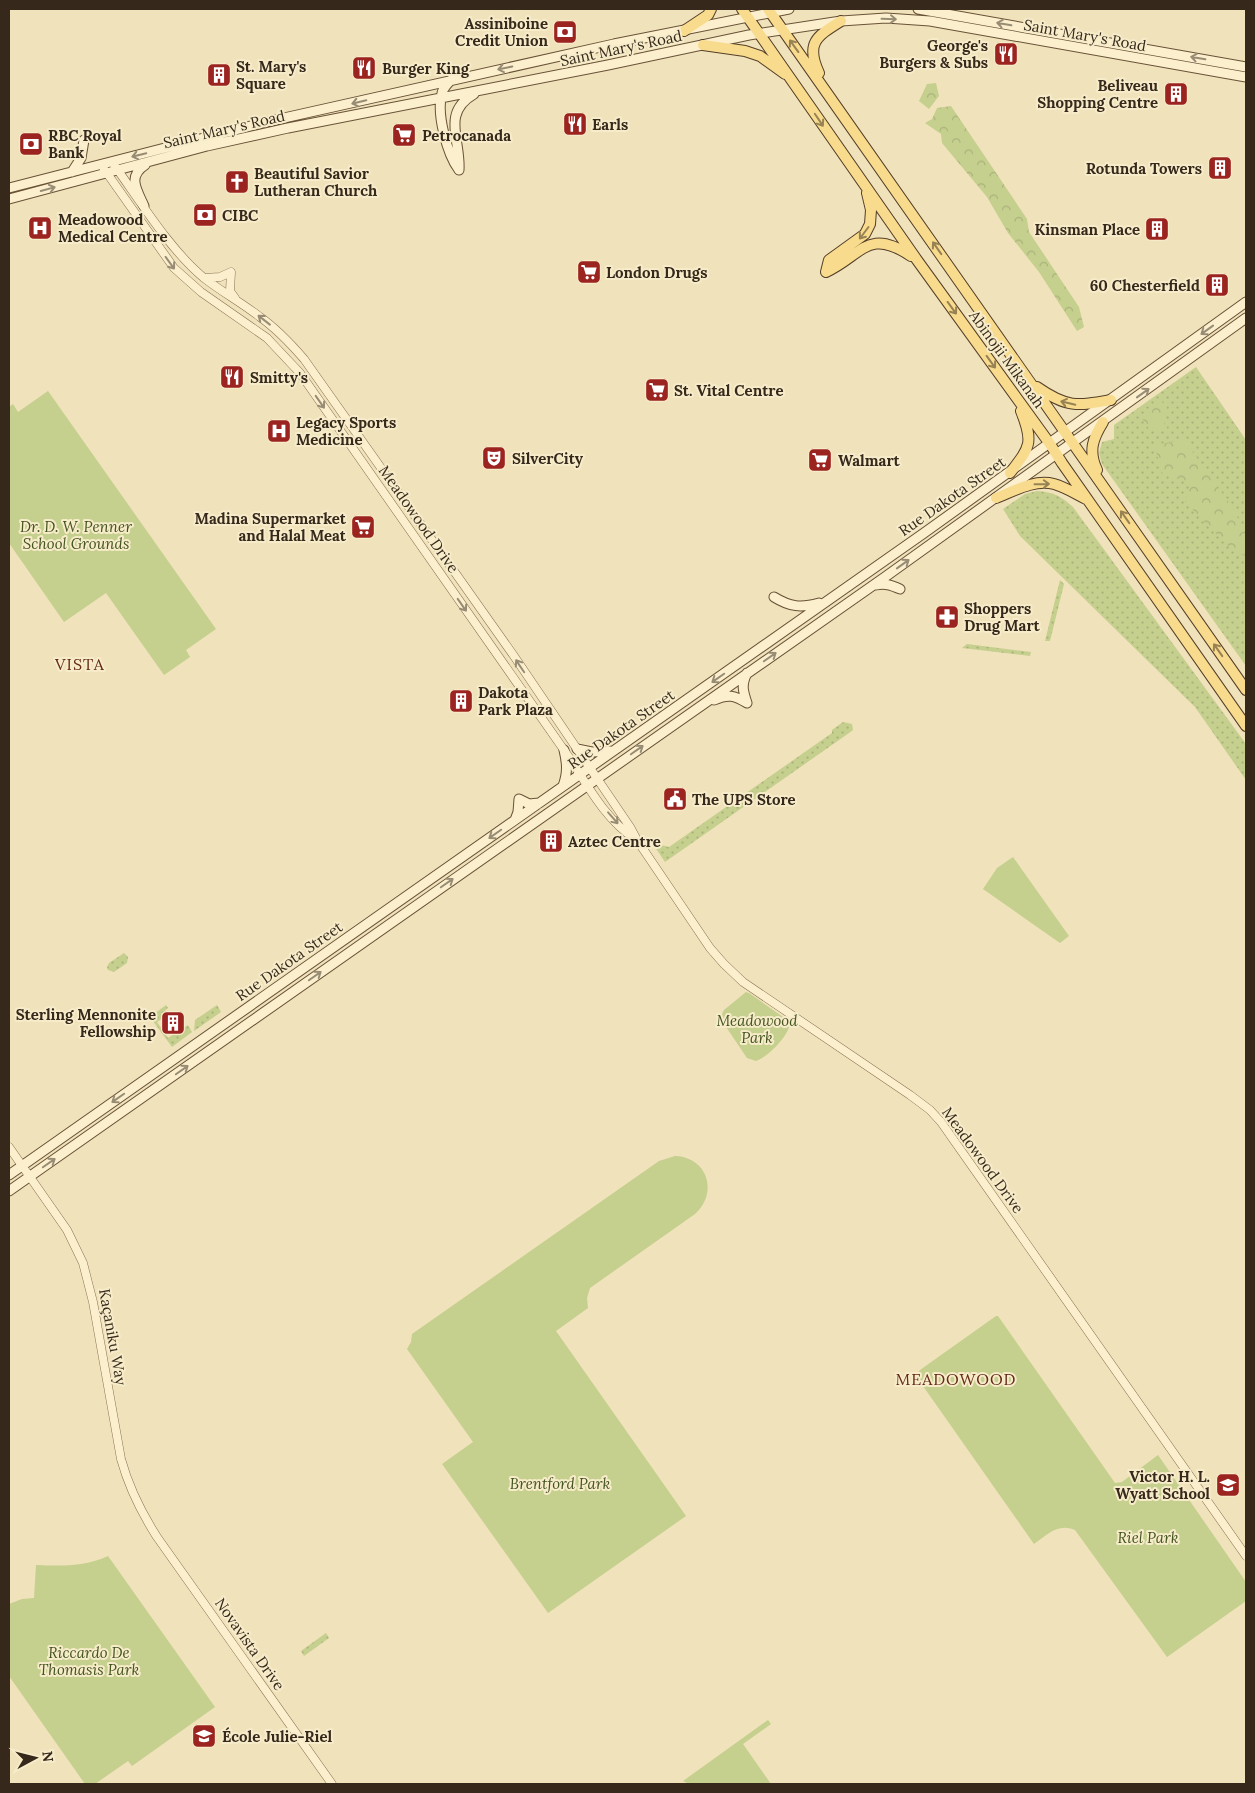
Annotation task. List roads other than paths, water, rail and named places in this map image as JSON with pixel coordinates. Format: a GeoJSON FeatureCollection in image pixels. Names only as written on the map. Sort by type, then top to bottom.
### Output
{"type":"FeatureCollection","features":[{"type":"Feature","properties":{"kind":"main road"},"geometry":{"type":"LineString","coordinates":[[684,31],[708,15],[711,9]]}},
{"type":"Feature","properties":{"kind":"main road","name":"Saint Mary's Road"},"geometry":{"type":"LineString","coordinates":[[9,188],[257,124],[451,80],[684,31],[745,12],[789,9]]}},
{"type":"Feature","properties":{"kind":"main road","name":"Saint Mary's Road"},"geometry":{"type":"LineString","coordinates":[[918,9],[1246,66]]}},
{"type":"Feature","properties":{"kind":"main road","name":"Abinojii Mikanah"},"geometry":{"type":"LineString","coordinates":[[769,10],[1246,690]]}},
{"type":"Feature","properties":{"kind":"main road","name":"Abinojii Mikanah"},"geometry":{"type":"LineString","coordinates":[[745,12],[916,260],[1050,444],[1087,500],[1246,726]]}},
{"type":"Feature","properties":{"kind":"main road","name":"Saint Mary's Road"},"geometry":{"type":"LineString","coordinates":[[9,199],[288,128],[782,29],[841,21],[886,18],[930,21],[1246,77]]}},
{"type":"Feature","properties":{"kind":"main road"},"geometry":{"type":"LineString","coordinates":[[828,92],[814,62],[813,51],[820,34],[841,21]]}},
{"type":"Feature","properties":{"kind":"main road"},"geometry":{"type":"LineString","coordinates":[[704,45],[745,51],[760,56],[792,79]]}},
{"type":"Feature","properties":{"kind":"main road"},"geometry":{"type":"LineString","coordinates":[[451,80],[443,90],[441,98],[443,128],[451,158],[459,170],[460,156],[454,118],[463,100],[482,90]]}},
{"type":"Feature","properties":{"kind":"main road"},"geometry":{"type":"LineString","coordinates":[[408,105],[418,88]]}},
{"type":"Feature","properties":{"kind":"main road"},"geometry":{"type":"LineString","coordinates":[[390,108],[395,99],[395,93]]}},
{"type":"Feature","properties":{"kind":"main road"},"geometry":{"type":"LineString","coordinates":[[72,172],[81,158],[84,140]]}},
{"type":"Feature","properties":{"kind":"main road"},"geometry":{"type":"LineString","coordinates":[[144,206],[134,181],[135,174],[139,168],[149,162]]}},
{"type":"Feature","properties":{"kind":"main road"},"geometry":{"type":"LineString","coordinates":[[866,188],[871,210],[870,224],[865,234],[829,260],[826,272],[872,244],[882,243],[897,247],[916,260]]}},
{"type":"Feature","properties":{"kind":"main road","name":"Rue Dakota Street"},"geometry":{"type":"LineString","coordinates":[[9,1191],[26,1171],[515,820],[1010,473],[1246,302]]}},
{"type":"Feature","properties":{"kind":"main road","name":"Rue Dakota Street"},"geometry":{"type":"LineString","coordinates":[[9,1175],[26,1171],[587,785],[871,587],[1246,318]]}},
{"type":"Feature","properties":{"kind":"main road"},"geometry":{"type":"LineString","coordinates":[[1171,355],[1178,366]]}},
{"type":"Feature","properties":{"kind":"main road"},"geometry":{"type":"LineString","coordinates":[[1030,382],[1048,395],[1064,403],[1083,404],[1111,400]]}},
{"type":"Feature","properties":{"kind":"main road"},"geometry":{"type":"LineString","coordinates":[[1010,473],[1025,454],[1030,437],[1028,426],[1015,396]]}},
{"type":"Feature","properties":{"kind":"main road"},"geometry":{"type":"LineString","coordinates":[[1103,422],[1096,433],[1091,453],[1106,489]]}},
{"type":"Feature","properties":{"kind":"main road"},"geometry":{"type":"LineString","coordinates":[[996,498],[1030,484],[1039,483],[1054,484],[1087,500]]}},
{"type":"Feature","properties":{"kind":"main road"},"geometry":{"type":"LineString","coordinates":[[871,587],[883,584],[900,589]]}},
{"type":"Feature","properties":{"kind":"main road"},"geometry":{"type":"LineString","coordinates":[[774,597],[786,604],[806,607],[827,601]]}},
{"type":"Feature","properties":{"kind":"main road"},"geometry":{"type":"LineString","coordinates":[[700,706],[723,696],[734,695],[747,703],[742,681],[746,673]]}},
{"type":"Feature","properties":{"kind":"main road"},"geometry":{"type":"LineString","coordinates":[[577,749],[597,752],[613,751]]}},
{"type":"Feature","properties":{"kind":"main road"},"geometry":{"type":"LineString","coordinates":[[563,786],[567,774],[564,750]]}},
{"type":"Feature","properties":{"kind":"main road"},"geometry":{"type":"LineString","coordinates":[[515,820],[518,812],[518,799],[529,804],[539,803]]}},
{"type":"Feature","properties":{"kind":"street","name":"Meadowood Drive"},"geometry":{"type":"LineString","coordinates":[[112,162],[177,251],[204,278],[278,332],[304,359],[590,767],[708,944],[730,970],[749,986],[910,1095],[930,1110],[941,1122],[1246,1556]]}},
{"type":"Feature","properties":{"kind":"street","name":"Meadowood Drive"},"geometry":{"type":"LineString","coordinates":[[101,164],[174,268],[201,292],[267,338],[300,373],[564,750],[592,794],[625,832],[637,840]]}},
{"type":"Feature","properties":{"kind":"street"},"geometry":{"type":"LineString","coordinates":[[204,278],[220,277],[231,272],[230,291],[238,301]]}},
{"type":"Feature","properties":{"kind":"street"},"geometry":{"type":"LineString","coordinates":[[9,1147],[26,1171]]}},
{"type":"Feature","properties":{"kind":"street","name":"Kaçaniku Way"},"geometry":{"type":"LineString","coordinates":[[26,1171],[70,1234],[83,1263],[93,1302],[125,1475],[146,1518]]}},
{"type":"Feature","properties":{"kind":"street","name":"Novavista Drive"},"geometry":{"type":"LineString","coordinates":[[146,1518],[332,1784]]}},
{"type":"Feature","properties":{"kind":"place","name":"Assiniboine Credit Union"},"geometry":{"type":"Point","coordinates":[565,32]}},
{"type":"Feature","properties":{"kind":"place","name":"George's Burgers & Subs"},"geometry":{"type":"Point","coordinates":[1006,54]}},
{"type":"Feature","properties":{"kind":"place","name":"Burger King"},"geometry":{"type":"Point","coordinates":[364,68]}},
{"type":"Feature","properties":{"kind":"place","name":"St. Mary's Square"},"geometry":{"type":"Point","coordinates":[219,75]}},
{"type":"Feature","properties":{"kind":"place","name":"Beliveau Shopping Centre"},"geometry":{"type":"Point","coordinates":[1176,94]}},
{"type":"Feature","properties":{"kind":"place","name":"Earls"},"geometry":{"type":"Point","coordinates":[575,124]}},
{"type":"Feature","properties":{"kind":"place","name":"Petrocanada"},"geometry":{"type":"Point","coordinates":[404,135]}},
{"type":"Feature","properties":{"kind":"place","name":"RBC Royal Bank"},"geometry":{"type":"Point","coordinates":[31,144]}},
{"type":"Feature","properties":{"kind":"place","name":"Rotunda Towers"},"geometry":{"type":"Point","coordinates":[1220,168]}},
{"type":"Feature","properties":{"kind":"place","name":"Beautiful Savior Lutheran Church"},"geometry":{"type":"Point","coordinates":[237,182]}},
{"type":"Feature","properties":{"kind":"place","name":"CIBC"},"geometry":{"type":"Point","coordinates":[205,215]}},
{"type":"Feature","properties":{"kind":"place","name":"Meadowood Medical Centre"},"geometry":{"type":"Point","coordinates":[40,228]}},
{"type":"Feature","properties":{"kind":"place","name":"Kinsman Place"},"geometry":{"type":"Point","coordinates":[1157,229]}},
{"type":"Feature","properties":{"kind":"place","name":"London Drugs"},"geometry":{"type":"Point","coordinates":[589,272]}},
{"type":"Feature","properties":{"kind":"place","name":"60 Chesterfield"},"geometry":{"type":"Point","coordinates":[1217,285]}},
{"type":"Feature","properties":{"kind":"place","name":"Smitty's"},"geometry":{"type":"Point","coordinates":[232,377]}},
{"type":"Feature","properties":{"kind":"place","name":"St. Vital Centre"},"geometry":{"type":"Point","coordinates":[657,390]}},
{"type":"Feature","properties":{"kind":"place","name":"Legacy Sports Medicine"},"geometry":{"type":"Point","coordinates":[279,431]}},
{"type":"Feature","properties":{"kind":"place","name":"SilverCity"},"geometry":{"type":"Point","coordinates":[494,458]}},
{"type":"Feature","properties":{"kind":"place","name":"Walmart"},"geometry":{"type":"Point","coordinates":[820,460]}},
{"type":"Feature","properties":{"kind":"place","name":"Madina Supermarket and Halal Meat"},"geometry":{"type":"Point","coordinates":[363,527]}},
{"type":"Feature","properties":{"kind":"place","name":"Shoppers Drug Mart"},"geometry":{"type":"Point","coordinates":[947,617]}},
{"type":"Feature","properties":{"kind":"place","name":"Dakota Park Plaza"},"geometry":{"type":"Point","coordinates":[461,701]}},
{"type":"Feature","properties":{"kind":"place","name":"The UPS Store"},"geometry":{"type":"Point","coordinates":[675,799]}},
{"type":"Feature","properties":{"kind":"place","name":"Aztec Centre"},"geometry":{"type":"Point","coordinates":[551,841]}},
{"type":"Feature","properties":{"kind":"place","name":"Sterling Mennonite Fellowship"},"geometry":{"type":"Point","coordinates":[173,1023]}},
{"type":"Feature","properties":{"kind":"place","name":"Victor H. L. Wyatt School"},"geometry":{"type":"Point","coordinates":[1228,1485]}},
{"type":"Feature","properties":{"kind":"place","name":"École Julie-Riel"},"geometry":{"type":"Point","coordinates":[204,1736]}},
{"type":"Feature","properties":{"kind":"district","name":"VISTA"},"geometry":{"type":"Point","coordinates":[80,664]}},
{"type":"Feature","properties":{"kind":"district","name":"MEADOWOOD"},"geometry":{"type":"Point","coordinates":[956,1379]}},
{"type":"Feature","properties":{"kind":"park label","name":"Dr. D. W. Penner School Grounds"},"geometry":{"type":"Point","coordinates":[76,534]}},
{"type":"Feature","properties":{"kind":"park label","name":"Meadowood Park"},"geometry":{"type":"Point","coordinates":[757,1028]}},
{"type":"Feature","properties":{"kind":"park label","name":"Brentford Park"},"geometry":{"type":"Point","coordinates":[560,1483]}},
{"type":"Feature","properties":{"kind":"park label","name":"Riel Park"},"geometry":{"type":"Point","coordinates":[1148,1537]}},
{"type":"Feature","properties":{"kind":"park label","name":"Riccardo De Thomasis Park"},"geometry":{"type":"Point","coordinates":[89,1660]}}]}
